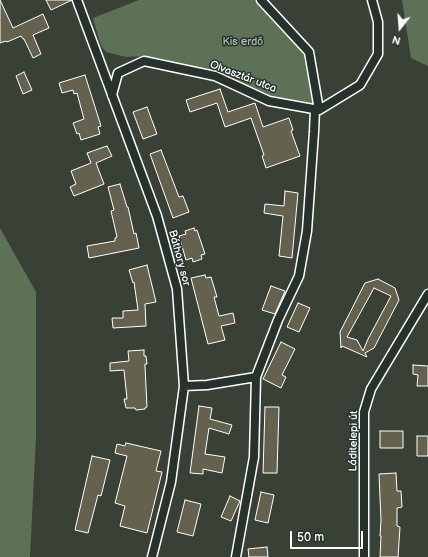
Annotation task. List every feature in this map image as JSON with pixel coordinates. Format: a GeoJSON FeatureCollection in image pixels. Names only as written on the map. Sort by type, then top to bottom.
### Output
{"type":"FeatureCollection","features":[{"type":"Feature","properties":{"kind":"street","name":"Báthory sor"},"geometry":{"type":"LineString","coordinates":[[76,0],[157,216],[177,289],[184,386],[171,482],[152,557]]}},
{"type":"Feature","properties":{"kind":"street"},"geometry":{"type":"LineString","coordinates":[[236,557],[254,457],[256,377],[278,320],[299,276],[307,231],[317,110],[309,52],[262,0]]}},
{"type":"Feature","properties":{"kind":"street"},"geometry":{"type":"LineString","coordinates":[[317,110],[360,86],[378,54],[378,22],[372,0]]}},
{"type":"Feature","properties":{"kind":"street","name":"Olvasztár utca"},"geometry":{"type":"LineString","coordinates":[[112,95],[118,73],[144,61],[215,76],[269,101],[317,110]]}},
{"type":"Feature","properties":{"kind":"street","name":"Láditelepi út"},"geometry":{"type":"LineString","coordinates":[[364,557],[364,412],[371,390],[428,294]]}},
{"type":"Feature","properties":{"kind":"street"},"geometry":{"type":"LineString","coordinates":[[184,386],[207,385],[256,377]]}},
{"type":"Feature","properties":{"kind":"green space","name":"Kis erdő"},"geometry":{"type":"Polygon","coordinates":[[[139,0],[261,0],[309,52],[315,110],[269,101],[215,76],[144,56],[126,57],[106,52],[101,46],[93,18],[139,0]]]}},
{"type":"Feature","properties":{"kind":"green space"},"geometry":{"type":"Polygon","coordinates":[[[402,0],[428,0],[428,66],[411,58],[402,0]]]}},
{"type":"Feature","properties":{"kind":"green space"},"geometry":{"type":"Polygon","coordinates":[[[0,228],[36,292],[36,437],[30,557],[0,557],[0,228]]]}},
{"type":"Feature","properties":{"kind":"building"},"geometry":{"type":"Polygon","coordinates":[[[0,0],[13,28],[43,14],[49,28],[33,35],[41,54],[33,58],[21,36],[7,42],[0,43],[0,0]]]}},
{"type":"Feature","properties":{"kind":"building"},"geometry":{"type":"Polygon","coordinates":[[[46,0],[72,0],[51,10],[46,0]]]}},
{"type":"Feature","properties":{"kind":"building"},"geometry":{"type":"Polygon","coordinates":[[[24,72],[32,90],[23,94],[16,76],[24,72]]]}},
{"type":"Feature","properties":{"kind":"building"},"geometry":{"type":"Polygon","coordinates":[[[85,75],[101,126],[98,127],[100,134],[81,140],[73,123],[84,119],[77,93],[74,94],[73,90],[62,93],[59,83],[85,75]]]}},
{"type":"Feature","properties":{"kind":"building"},"geometry":{"type":"Polygon","coordinates":[[[220,89],[228,112],[255,103],[263,127],[289,118],[293,130],[291,131],[300,156],[266,168],[262,156],[264,155],[251,118],[225,127],[217,103],[190,112],[186,100],[220,89]]]}},
{"type":"Feature","properties":{"kind":"building"},"geometry":{"type":"Polygon","coordinates":[[[147,107],[157,134],[143,139],[133,112],[147,107]]]}},
{"type":"Feature","properties":{"kind":"building"},"geometry":{"type":"Polygon","coordinates":[[[107,146],[112,156],[96,163],[104,184],[74,196],[70,187],[76,184],[71,171],[91,163],[87,153],[107,146]]]}},
{"type":"Feature","properties":{"kind":"building"},"geometry":{"type":"Polygon","coordinates":[[[161,150],[179,197],[183,196],[189,212],[173,218],[150,154],[161,150]]]}},
{"type":"Feature","properties":{"kind":"building"},"geometry":{"type":"Polygon","coordinates":[[[120,184],[128,207],[134,234],[136,233],[139,248],[89,258],[87,246],[115,241],[115,238],[117,237],[111,211],[114,210],[108,187],[120,184]]]}},
{"type":"Feature","properties":{"kind":"building"},"geometry":{"type":"Polygon","coordinates":[[[285,191],[298,193],[292,258],[279,256],[283,216],[264,213],[265,204],[284,206],[285,191]]]}},
{"type":"Feature","properties":{"kind":"building"},"geometry":{"type":"Polygon","coordinates":[[[194,228],[195,231],[197,230],[205,254],[201,255],[202,259],[193,262],[192,258],[186,260],[179,236],[186,234],[185,231],[194,228]]]}},
{"type":"Feature","properties":{"kind":"building"},"geometry":{"type":"Polygon","coordinates":[[[147,265],[156,302],[145,304],[146,326],[113,328],[112,318],[123,318],[123,311],[138,310],[134,282],[133,283],[129,270],[147,265]]]}},
{"type":"Feature","properties":{"kind":"building"},"geometry":{"type":"Polygon","coordinates":[[[205,275],[206,278],[211,277],[217,297],[214,297],[219,316],[233,313],[235,323],[221,326],[225,340],[208,344],[191,278],[205,275]]]}},
{"type":"Feature","properties":{"kind":"building"},"geometry":{"type":"Polygon","coordinates":[[[378,279],[395,288],[399,300],[374,348],[365,353],[367,357],[342,346],[341,348],[340,332],[365,283],[378,279]],[[374,288],[347,337],[357,340],[363,351],[368,339],[391,296],[374,288]]]}},
{"type":"Feature","properties":{"kind":"building"},"geometry":{"type":"Polygon","coordinates":[[[271,286],[285,291],[275,314],[262,310],[271,286]]]}},
{"type":"Feature","properties":{"kind":"building"},"geometry":{"type":"Polygon","coordinates":[[[298,303],[310,308],[299,332],[287,327],[298,303]]]}},
{"type":"Feature","properties":{"kind":"building"},"geometry":{"type":"Polygon","coordinates":[[[281,342],[295,349],[282,375],[286,377],[281,388],[263,379],[281,342]]]}},
{"type":"Feature","properties":{"kind":"building"},"geometry":{"type":"Polygon","coordinates":[[[144,350],[144,356],[146,356],[147,364],[145,364],[145,366],[147,407],[145,409],[136,410],[135,408],[126,408],[124,399],[127,399],[124,370],[110,371],[110,363],[129,361],[128,351],[144,350]]]}},
{"type":"Feature","properties":{"kind":"building"},"geometry":{"type":"Polygon","coordinates":[[[413,365],[428,366],[428,386],[417,386],[418,375],[413,374],[413,365]]]}},
{"type":"Feature","properties":{"kind":"building"},"geometry":{"type":"Polygon","coordinates":[[[199,406],[212,408],[210,419],[232,425],[229,434],[209,428],[205,454],[225,457],[222,473],[203,469],[203,474],[190,473],[199,406]]]}},
{"type":"Feature","properties":{"kind":"building"},"geometry":{"type":"Polygon","coordinates":[[[265,407],[279,407],[277,473],[263,473],[265,407]]]}},
{"type":"Feature","properties":{"kind":"building"},"geometry":{"type":"Polygon","coordinates":[[[380,431],[403,431],[403,448],[380,448],[380,431]]]}},
{"type":"Feature","properties":{"kind":"building"},"geometry":{"type":"Polygon","coordinates":[[[417,436],[428,436],[428,456],[417,456],[417,436]]]}},
{"type":"Feature","properties":{"kind":"building"},"geometry":{"type":"Polygon","coordinates":[[[126,443],[161,451],[156,471],[162,472],[147,533],[120,526],[125,506],[115,503],[127,456],[115,453],[117,444],[125,446],[126,443]]]}},
{"type":"Feature","properties":{"kind":"building"},"geometry":{"type":"Polygon","coordinates":[[[92,456],[110,460],[101,496],[98,495],[88,533],[75,530],[92,456]]]}},
{"type":"Feature","properties":{"kind":"building"},"geometry":{"type":"Polygon","coordinates":[[[396,473],[397,491],[401,491],[402,507],[397,508],[397,526],[400,527],[398,557],[380,557],[381,520],[379,474],[396,473]]]}},
{"type":"Feature","properties":{"kind":"building"},"geometry":{"type":"Polygon","coordinates":[[[261,492],[274,495],[268,523],[255,520],[261,492]]]}},
{"type":"Feature","properties":{"kind":"building"},"geometry":{"type":"Polygon","coordinates":[[[230,496],[240,501],[231,521],[221,517],[230,496]]]}},
{"type":"Feature","properties":{"kind":"building"},"geometry":{"type":"Polygon","coordinates":[[[185,500],[201,504],[193,536],[177,532],[185,500]]]}},
{"type":"Feature","properties":{"kind":"building"},"geometry":{"type":"Polygon","coordinates":[[[267,547],[268,557],[249,557],[248,549],[267,547]]]}}]}
